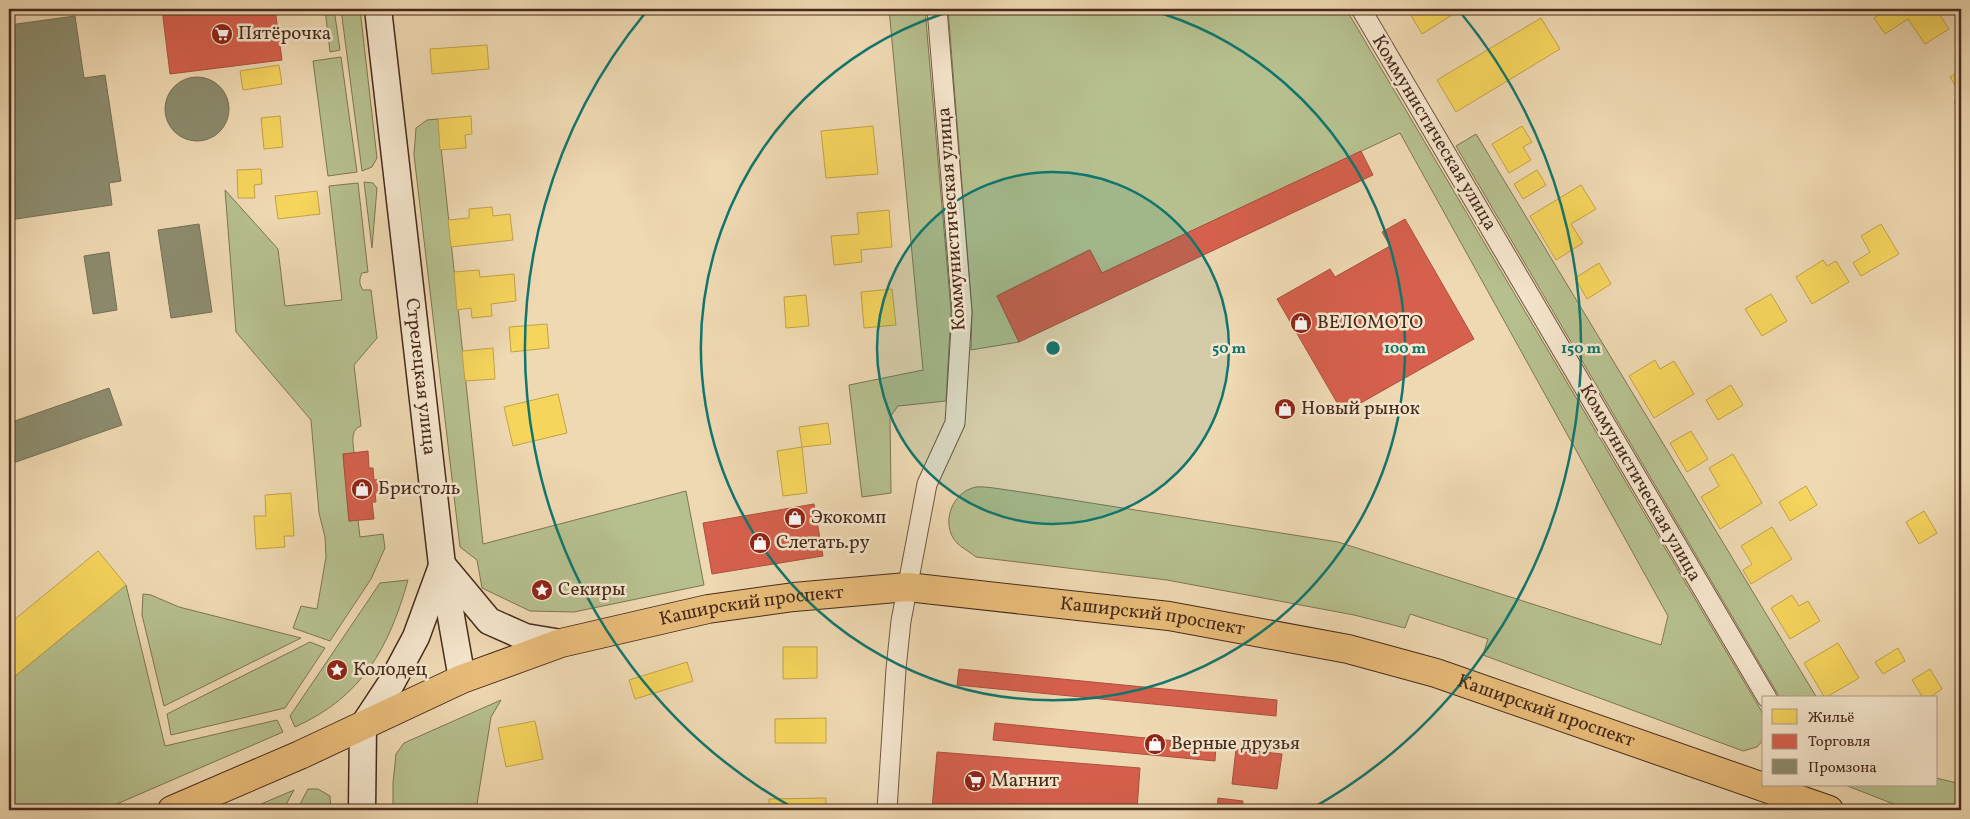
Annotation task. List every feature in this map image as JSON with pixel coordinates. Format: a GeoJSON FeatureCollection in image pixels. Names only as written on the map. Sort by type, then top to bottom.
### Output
{"type":"FeatureCollection","features":[{"type":"Feature","properties":{"kind":"main road","name":"Стрелецкая улица"},"geometry":{"type":"LineString","coordinates":[[362,726],[392,682],[416,637],[442,565],[378,9]]}},
{"type":"Feature","properties":{"kind":"main road"},"geometry":{"type":"LineString","coordinates":[[442,565],[489,621],[525,637],[561,643]]}},
{"type":"Feature","properties":{"kind":"main road"},"geometry":{"type":"LineString","coordinates":[[442,565],[462,679]]}},
{"type":"Feature","properties":{"kind":"main road","name":"Каширский проспект"},"geometry":{"type":"LineString","coordinates":[[362,726],[462,679],[561,643],[708,609],[794,597],[907,587],[1168,616],[1348,649],[1445,676],[1762,784]]}},
{"type":"Feature","properties":{"kind":"main road"},"geometry":{"type":"LineString","coordinates":[[172,810],[362,726],[362,810]]}},
{"type":"Feature","properties":{"kind":"main road","name":"Каширский проспект"},"geometry":{"type":"LineString","coordinates":[[1770,787],[1829,810]]}},
{"type":"Feature","properties":{"kind":"street","name":"Коммунистическая улица"},"geometry":{"type":"LineString","coordinates":[[887,810],[901,621],[927,484],[955,423],[962,312],[937,9]]}},
{"type":"Feature","properties":{"kind":"street","name":"Коммунистическая улица"},"geometry":{"type":"LineString","coordinates":[[1361,9],[1766,696]]}},
{"type":"Feature","properties":{"kind":"green space"},"geometry":{"type":"Polygon","coordinates":[[[325,9],[334,9],[340,50],[330,52],[325,9]]]}},
{"type":"Feature","properties":{"kind":"green space"},"geometry":{"type":"Polygon","coordinates":[[[341,9],[360,9],[377,158],[372,167],[362,171],[341,9]]]}},
{"type":"Feature","properties":{"kind":"green space"},"geometry":{"type":"Polygon","coordinates":[[[889,9],[925,9],[951,311],[946,401],[898,406],[890,417],[891,493],[862,497],[849,385],[923,370],[889,9]]]}},
{"type":"Feature","properties":{"kind":"green space"},"geometry":{"type":"Polygon","coordinates":[[[948,9],[1346,9],[1762,712],[1762,741],[1757,747],[1743,751],[1483,655],[1488,639],[1410,614],[1405,628],[1354,615],[1167,580],[976,557],[959,545],[952,536],[949,527],[951,510],[960,495],[967,490],[976,487],[1015,491],[1338,542],[1661,645],[1668,616],[1400,133],[1102,273],[1089,250],[997,296],[1019,342],[971,350],[972,311],[948,9]]]}},
{"type":"Feature","properties":{"kind":"green space"},"geometry":{"type":"Polygon","coordinates":[[[341,57],[357,172],[328,176],[313,61],[341,57]]]}},
{"type":"Feature","properties":{"kind":"green space"},"geometry":{"type":"Polygon","coordinates":[[[438,119],[483,544],[686,491],[704,585],[574,612],[530,611],[482,588],[477,560],[460,547],[414,155],[416,128],[427,120],[438,119]]]}},
{"type":"Feature","properties":{"kind":"green space"},"geometry":{"type":"Polygon","coordinates":[[[1476,134],[1816,696],[1779,696],[1456,146],[1476,134]]]}},
{"type":"Feature","properties":{"kind":"green space"},"geometry":{"type":"Polygon","coordinates":[[[364,182],[373,183],[377,188],[372,248],[364,182]]]}},
{"type":"Feature","properties":{"kind":"green space"},"geometry":{"type":"Polygon","coordinates":[[[358,183],[368,272],[362,273],[360,284],[363,290],[371,290],[377,338],[354,365],[361,426],[354,433],[354,453],[343,454],[349,521],[358,520],[360,537],[383,534],[385,548],[371,579],[330,641],[293,628],[301,606],[317,609],[326,557],[325,537],[319,513],[311,420],[236,332],[225,190],[278,249],[285,306],[342,300],[329,186],[358,183]]]}},
{"type":"Feature","properties":{"kind":"green space"},"geometry":{"type":"Polygon","coordinates":[[[408,580],[392,627],[370,668],[338,701],[318,715],[295,727],[290,716],[380,583],[408,580]]]}},
{"type":"Feature","properties":{"kind":"green space"},"geometry":{"type":"Polygon","coordinates":[[[126,585],[165,746],[277,720],[283,732],[103,810],[9,810],[9,681],[126,585]]]}},
{"type":"Feature","properties":{"kind":"green space"},"geometry":{"type":"Polygon","coordinates":[[[143,594],[151,595],[179,607],[301,638],[164,706],[142,615],[143,594]]]}},
{"type":"Feature","properties":{"kind":"green space"},"geometry":{"type":"Polygon","coordinates":[[[310,642],[325,648],[285,708],[171,735],[167,714],[310,642]]]}},
{"type":"Feature","properties":{"kind":"green space"},"geometry":{"type":"Polygon","coordinates":[[[501,700],[491,717],[476,810],[393,810],[396,754],[404,743],[501,700]]]}},
{"type":"Feature","properties":{"kind":"green space"},"geometry":{"type":"Polygon","coordinates":[[[1938,778],[1961,784],[1961,810],[1909,810],[1848,786],[1938,786],[1938,778]]]}},
{"type":"Feature","properties":{"kind":"green space"},"geometry":{"type":"Polygon","coordinates":[[[308,789],[318,789],[330,796],[331,810],[297,810],[308,789]]]}},
{"type":"Feature","properties":{"kind":"green space"},"geometry":{"type":"Polygon","coordinates":[[[294,790],[283,810],[247,810],[294,790]]]}},
{"type":"Feature","properties":{"kind":"building: Жильё"},"geometry":{"type":"Polygon","coordinates":[[[426,9],[470,9],[426,12],[426,9]]]}},
{"type":"Feature","properties":{"kind":"building: Жильё"},"geometry":{"type":"Polygon","coordinates":[[[1415,9],[1453,9],[1455,13],[1422,34],[1409,12],[1415,9]]]}},
{"type":"Feature","properties":{"kind":"building: Жильё"},"geometry":{"type":"Polygon","coordinates":[[[1889,9],[1936,9],[1949,29],[1925,44],[1908,19],[1885,34],[1874,18],[1889,9]]]}},
{"type":"Feature","properties":{"kind":"building: Жильё"},"geometry":{"type":"Polygon","coordinates":[[[1541,18],[1560,49],[1456,112],[1437,80],[1541,18]]]}},
{"type":"Feature","properties":{"kind":"building: Жильё"},"geometry":{"type":"Polygon","coordinates":[[[487,45],[489,69],[432,74],[430,49],[487,45]]]}},
{"type":"Feature","properties":{"kind":"building: Жильё"},"geometry":{"type":"Polygon","coordinates":[[[279,65],[282,84],[243,90],[240,71],[279,65]]]}},
{"type":"Feature","properties":{"kind":"building: Жильё"},"geometry":{"type":"Polygon","coordinates":[[[1961,70],[1961,95],[1950,77],[1961,70]]]}},
{"type":"Feature","properties":{"kind":"building: Жильё"},"geometry":{"type":"Polygon","coordinates":[[[1961,98],[1961,114],[1954,102],[1961,98]]]}},
{"type":"Feature","properties":{"kind":"building: Жильё"},"geometry":{"type":"Polygon","coordinates":[[[280,116],[283,147],[264,149],[261,118],[280,116]]]}},
{"type":"Feature","properties":{"kind":"building: Жильё"},"geometry":{"type":"Polygon","coordinates":[[[471,116],[472,134],[465,135],[466,148],[440,150],[438,119],[471,116]]]}},
{"type":"Feature","properties":{"kind":"building: Жильё"},"geometry":{"type":"Polygon","coordinates":[[[873,126],[878,174],[826,178],[821,131],[873,126]]]}},
{"type":"Feature","properties":{"kind":"building: Жильё"},"geometry":{"type":"Polygon","coordinates":[[[1522,126],[1532,142],[1523,147],[1531,160],[1509,173],[1492,144],[1522,126]]]}},
{"type":"Feature","properties":{"kind":"building: Жильё"},"geometry":{"type":"Polygon","coordinates":[[[261,169],[262,184],[254,185],[255,198],[238,198],[237,170],[261,169]]]}},
{"type":"Feature","properties":{"kind":"building: Жильё"},"geometry":{"type":"Polygon","coordinates":[[[1537,170],[1546,185],[1523,199],[1514,184],[1537,170]]]}},
{"type":"Feature","properties":{"kind":"building: Жильё"},"geometry":{"type":"Polygon","coordinates":[[[1581,185],[1596,209],[1571,224],[1583,243],[1556,260],[1530,216],[1581,185]]]}},
{"type":"Feature","properties":{"kind":"building: Жильё"},"geometry":{"type":"Polygon","coordinates":[[[317,191],[320,214],[278,219],[275,196],[317,191]]]}},
{"type":"Feature","properties":{"kind":"building: Жильё"},"geometry":{"type":"Polygon","coordinates":[[[492,207],[493,216],[510,214],[513,240],[451,247],[448,220],[469,218],[469,209],[492,207]]]}},
{"type":"Feature","properties":{"kind":"building: Жильё"},"geometry":{"type":"Polygon","coordinates":[[[889,210],[892,247],[861,250],[862,262],[834,265],[831,236],[859,234],[857,213],[889,210]]]}},
{"type":"Feature","properties":{"kind":"building: Жильё"},"geometry":{"type":"Polygon","coordinates":[[[1881,224],[1899,254],[1861,276],[1853,263],[1870,252],[1861,236],[1881,224]]]}},
{"type":"Feature","properties":{"kind":"building: Жильё"},"geometry":{"type":"Polygon","coordinates":[[[1823,260],[1827,266],[1836,261],[1849,282],[1812,304],[1796,277],[1823,260]]]}},
{"type":"Feature","properties":{"kind":"building: Жильё"},"geometry":{"type":"Polygon","coordinates":[[[1599,263],[1611,284],[1587,299],[1575,278],[1599,263]]]}},
{"type":"Feature","properties":{"kind":"building: Жильё"},"geometry":{"type":"Polygon","coordinates":[[[479,270],[480,277],[514,274],[516,301],[491,304],[492,316],[472,318],[471,308],[457,310],[454,272],[479,270]]]}},
{"type":"Feature","properties":{"kind":"building: Жильё"},"geometry":{"type":"Polygon","coordinates":[[[892,289],[896,325],[864,328],[861,292],[892,289]]]}},
{"type":"Feature","properties":{"kind":"building: Жильё"},"geometry":{"type":"Polygon","coordinates":[[[1771,294],[1787,321],[1762,336],[1745,309],[1771,294]]]}},
{"type":"Feature","properties":{"kind":"building: Жильё"},"geometry":{"type":"Polygon","coordinates":[[[806,295],[809,326],[786,328],[784,297],[806,295]]]}},
{"type":"Feature","properties":{"kind":"building: Жильё"},"geometry":{"type":"Polygon","coordinates":[[[547,324],[549,348],[511,352],[509,327],[547,324]]]}},
{"type":"Feature","properties":{"kind":"building: Жильё"},"geometry":{"type":"Polygon","coordinates":[[[493,348],[495,379],[465,381],[462,351],[493,348]]]}},
{"type":"Feature","properties":{"kind":"building: Жильё"},"geometry":{"type":"Polygon","coordinates":[[[1655,360],[1660,369],[1674,361],[1694,394],[1654,418],[1629,376],[1655,360]]]}},
{"type":"Feature","properties":{"kind":"building: Жильё"},"geometry":{"type":"Polygon","coordinates":[[[1731,385],[1743,405],[1718,420],[1706,400],[1731,385]]]}},
{"type":"Feature","properties":{"kind":"building: Жильё"},"geometry":{"type":"Polygon","coordinates":[[[558,394],[567,433],[513,446],[504,407],[558,394]]]}},
{"type":"Feature","properties":{"kind":"building: Жильё"},"geometry":{"type":"Polygon","coordinates":[[[828,423],[831,444],[802,447],[799,427],[828,423]]]}},
{"type":"Feature","properties":{"kind":"building: Жильё"},"geometry":{"type":"Polygon","coordinates":[[[1691,431],[1708,459],[1687,472],[1670,443],[1691,431]]]}},
{"type":"Feature","properties":{"kind":"building: Жильё"},"geometry":{"type":"Polygon","coordinates":[[[802,447],[807,493],[783,496],[777,451],[802,447]]]}},
{"type":"Feature","properties":{"kind":"building: Жильё"},"geometry":{"type":"Polygon","coordinates":[[[1733,454],[1762,503],[1720,529],[1701,497],[1719,486],[1709,468],[1733,454]]]}},
{"type":"Feature","properties":{"kind":"building: Жильё"},"geometry":{"type":"Polygon","coordinates":[[[1806,486],[1817,505],[1790,521],[1779,502],[1806,486]]]}},
{"type":"Feature","properties":{"kind":"building: Жильё"},"geometry":{"type":"Polygon","coordinates":[[[291,493],[294,536],[284,536],[285,547],[256,549],[254,516],[266,516],[265,495],[291,493]]]}},
{"type":"Feature","properties":{"kind":"building: Жильё"},"geometry":{"type":"Polygon","coordinates":[[[1924,511],[1937,533],[1919,544],[1906,522],[1924,511]]]}},
{"type":"Feature","properties":{"kind":"building: Жильё"},"geometry":{"type":"Polygon","coordinates":[[[1772,527],[1792,559],[1751,584],[1743,570],[1752,564],[1741,546],[1772,527]]]}},
{"type":"Feature","properties":{"kind":"building: Жильё"},"geometry":{"type":"Polygon","coordinates":[[[98,551],[126,585],[9,681],[9,624],[98,551]]]}},
{"type":"Feature","properties":{"kind":"building: Жильё"},"geometry":{"type":"Polygon","coordinates":[[[1792,595],[1799,606],[1808,601],[1820,621],[1790,639],[1771,608],[1792,595]]]}},
{"type":"Feature","properties":{"kind":"building: Жильё"},"geometry":{"type":"Polygon","coordinates":[[[1838,643],[1859,678],[1828,696],[1824,696],[1804,663],[1838,643]]]}},
{"type":"Feature","properties":{"kind":"building: Жильё"},"geometry":{"type":"Polygon","coordinates":[[[783,647],[817,647],[817,678],[783,679],[783,647]]]}},
{"type":"Feature","properties":{"kind":"building: Жильё"},"geometry":{"type":"Polygon","coordinates":[[[1898,648],[1905,661],[1883,674],[1875,662],[1898,648]]]}},
{"type":"Feature","properties":{"kind":"building: Жильё"},"geometry":{"type":"Polygon","coordinates":[[[687,662],[693,681],[635,699],[629,680],[687,662]]]}},
{"type":"Feature","properties":{"kind":"building: Жильё"},"geometry":{"type":"Polygon","coordinates":[[[1930,669],[1942,689],[1932,696],[1922,696],[1912,680],[1930,669]]]}},
{"type":"Feature","properties":{"kind":"building: Жильё"},"geometry":{"type":"Polygon","coordinates":[[[826,718],[826,743],[775,743],[775,719],[826,718]]]}},
{"type":"Feature","properties":{"kind":"building: Жильё"},"geometry":{"type":"Polygon","coordinates":[[[535,721],[543,759],[506,767],[498,728],[535,721]]]}},
{"type":"Feature","properties":{"kind":"building: Жильё"},"geometry":{"type":"Polygon","coordinates":[[[826,798],[826,810],[769,810],[769,799],[826,798]]]}},
{"type":"Feature","properties":{"kind":"building: Торговля","name":"Пятёрочка"},"geometry":{"type":"Polygon","coordinates":[[[162,9],[275,9],[282,60],[170,74],[162,9]]]}},
{"type":"Feature","properties":{"kind":"building: Торговля"},"geometry":{"type":"Polygon","coordinates":[[[1361,151],[1373,175],[1019,342],[997,296],[1090,250],[1102,273],[1361,151]]]}},
{"type":"Feature","properties":{"kind":"building: Торговля"},"geometry":{"type":"Polygon","coordinates":[[[1405,219],[1474,339],[1343,413],[1277,299],[1330,269],[1335,277],[1390,246],[1382,232],[1405,219]]]}},
{"type":"Feature","properties":{"kind":"building: Торговля"},"geometry":{"type":"Polygon","coordinates":[[[368,451],[369,468],[373,468],[374,480],[381,479],[382,492],[375,493],[376,502],[372,502],[374,519],[349,521],[343,454],[368,451]]]}},
{"type":"Feature","properties":{"kind":"building: Торговля"},"geometry":{"type":"Polygon","coordinates":[[[814,504],[823,556],[712,574],[703,523],[814,504]]]}},
{"type":"Feature","properties":{"kind":"building: Торговля"},"geometry":{"type":"Polygon","coordinates":[[[959,669],[1277,700],[1276,716],[957,685],[959,669]]]}},
{"type":"Feature","properties":{"kind":"building: Торговля"},"geometry":{"type":"Polygon","coordinates":[[[995,723],[1216,745],[1215,761],[993,740],[995,723]]]}},
{"type":"Feature","properties":{"kind":"building: Торговля"},"geometry":{"type":"Polygon","coordinates":[[[1236,749],[1282,754],[1277,789],[1232,784],[1236,749]]]}},
{"type":"Feature","properties":{"kind":"building: Торговля"},"geometry":{"type":"Polygon","coordinates":[[[937,752],[1140,768],[1137,810],[1089,810],[1013,804],[1013,810],[932,809],[937,752]]]}},
{"type":"Feature","properties":{"kind":"building: Торговля"},"geometry":{"type":"Polygon","coordinates":[[[1218,798],[1243,801],[1242,810],[1217,810],[1218,798]]]}},
{"type":"Feature","properties":{"kind":"building: Промзона"},"geometry":{"type":"Polygon","coordinates":[[[75,16],[84,78],[105,75],[121,181],[109,183],[112,205],[9,220],[9,25],[75,16]]]}},
{"type":"Feature","properties":{"kind":"building: Промзона"},"geometry":{"type":"Polygon","coordinates":[[[197,77],[215,83],[223,91],[229,109],[223,127],[215,135],[197,141],[179,135],[171,127],[165,109],[171,91],[179,83],[197,77]]]}},
{"type":"Feature","properties":{"kind":"building: Промзона"},"geometry":{"type":"Polygon","coordinates":[[[199,224],[212,312],[171,318],[158,230],[199,224]]]}},
{"type":"Feature","properties":{"kind":"building: Промзона"},"geometry":{"type":"Polygon","coordinates":[[[109,252],[117,310],[93,314],[84,256],[109,252]]]}},
{"type":"Feature","properties":{"kind":"building: Промзона"},"geometry":{"type":"Polygon","coordinates":[[[109,388],[122,425],[13,463],[9,451],[9,423],[109,388]]]}},
{"type":"Feature","properties":{"kind":"place","name":"Пятёрочка"},"geometry":{"type":"Point","coordinates":[222,34]}},
{"type":"Feature","properties":{"kind":"place","name":"ВЕЛОМОТО"},"geometry":{"type":"Point","coordinates":[1301,323]}},
{"type":"Feature","properties":{"kind":"place","name":"Новый рынок"},"geometry":{"type":"Point","coordinates":[1285,409]}},
{"type":"Feature","properties":{"kind":"place","name":"Бристоль"},"geometry":{"type":"Point","coordinates":[362,489]}},
{"type":"Feature","properties":{"kind":"place","name":"Экокомп"},"geometry":{"type":"Point","coordinates":[795,518]}},
{"type":"Feature","properties":{"kind":"place","name":"Слетать.ру"},"geometry":{"type":"Point","coordinates":[760,543]}},
{"type":"Feature","properties":{"kind":"place","name":"Секиры"},"geometry":{"type":"Point","coordinates":[542,590]}},
{"type":"Feature","properties":{"kind":"place","name":"Колодец"},"geometry":{"type":"Point","coordinates":[337,670]}},
{"type":"Feature","properties":{"kind":"place","name":"Верные друзья"},"geometry":{"type":"Point","coordinates":[1155,744]}},
{"type":"Feature","properties":{"kind":"place","name":"Магнит"},"geometry":{"type":"Point","coordinates":[975,781]}}]}
